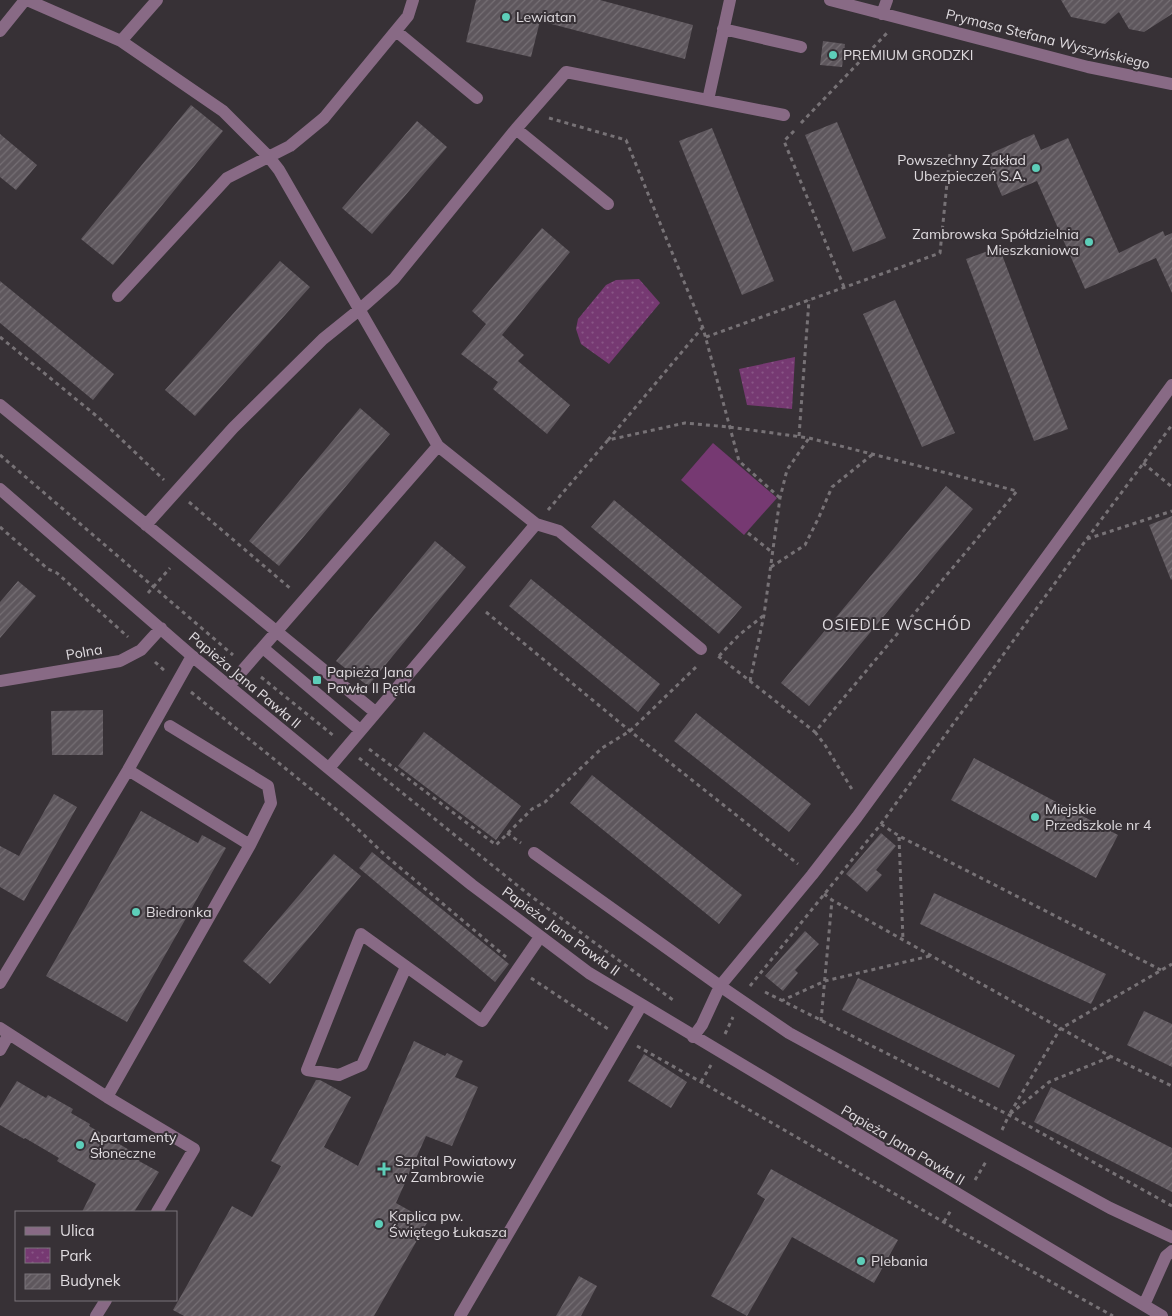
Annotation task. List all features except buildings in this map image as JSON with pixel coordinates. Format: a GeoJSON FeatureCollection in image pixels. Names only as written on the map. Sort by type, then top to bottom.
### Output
{"type":"FeatureCollection","features":[{"type":"Feature","properties":{"kind":"street"},"geometry":{"type":"LineString","coordinates":[[0,31],[26,0],[121,42],[223,111],[268,156],[279,170],[438,446],[536,524],[559,531],[701,649]]}},
{"type":"Feature","properties":{"kind":"street"},"geometry":{"type":"LineString","coordinates":[[121,42],[157,0]]}},
{"type":"Feature","properties":{"kind":"street"},"geometry":{"type":"LineString","coordinates":[[118,296],[227,178],[290,146],[324,118],[408,16],[413,0]]}},
{"type":"Feature","properties":{"kind":"street"},"geometry":{"type":"LineString","coordinates":[[708,100],[730,0]]}},
{"type":"Feature","properties":{"kind":"street","name":"Prymasa Stefana Wyszyńskiego"},"geometry":{"type":"LineString","coordinates":[[830,0],[1088,67],[1172,84]]}},
{"type":"Feature","properties":{"kind":"street"},"geometry":{"type":"LineString","coordinates":[[882,14],[886,0]]}},
{"type":"Feature","properties":{"kind":"street"},"geometry":{"type":"LineString","coordinates":[[723,29],[801,47]]}},
{"type":"Feature","properties":{"kind":"street"},"geometry":{"type":"LineString","coordinates":[[396,31],[477,98]]}},
{"type":"Feature","properties":{"kind":"street"},"geometry":{"type":"LineString","coordinates":[[146,524],[233,428],[323,339],[360,310],[394,279],[566,72],[784,114]]}},
{"type":"Feature","properties":{"kind":"street"},"geometry":{"type":"LineString","coordinates":[[516,130],[608,204]]}},
{"type":"Feature","properties":{"kind":"street"},"geometry":{"type":"LineString","coordinates":[[693,1037],[702,1025],[720,986],[812,875],[857,817],[1172,385]]}},
{"type":"Feature","properties":{"kind":"street"},"geometry":{"type":"LineString","coordinates":[[0,405],[375,712]]}},
{"type":"Feature","properties":{"kind":"street"},"geometry":{"type":"LineString","coordinates":[[229,686],[438,446]]}},
{"type":"Feature","properties":{"kind":"street","name":"Papieża Jana Pawła II"},"geometry":{"type":"LineString","coordinates":[[0,489],[192,656],[472,885],[589,973],[718,1052],[1162,1316]]}},
{"type":"Feature","properties":{"kind":"street"},"geometry":{"type":"LineString","coordinates":[[329,768],[536,524]]}},
{"type":"Feature","properties":{"kind":"street","name":"Polna"},"geometry":{"type":"LineString","coordinates":[[0,681],[120,661],[141,650],[161,628]]}},
{"type":"Feature","properties":{"kind":"street"},"geometry":{"type":"LineString","coordinates":[[263,648],[357,734]]}},
{"type":"Feature","properties":{"kind":"street"},"geometry":{"type":"LineString","coordinates":[[0,983],[128,770],[192,656]]}},
{"type":"Feature","properties":{"kind":"street"},"geometry":{"type":"LineString","coordinates":[[107,1097],[250,845],[271,802],[268,786],[170,726]]}},
{"type":"Feature","properties":{"kind":"street"},"geometry":{"type":"LineString","coordinates":[[128,770],[250,845]]}},
{"type":"Feature","properties":{"kind":"street"},"geometry":{"type":"LineString","coordinates":[[534,853],[789,1033],[1110,1208],[1172,1237]]}},
{"type":"Feature","properties":{"kind":"street"},"geometry":{"type":"LineString","coordinates":[[406,967],[362,1065],[339,1075],[307,1070],[361,934],[482,1021],[540,937]]}},
{"type":"Feature","properties":{"kind":"street"},"geometry":{"type":"LineString","coordinates":[[460,1316],[642,1006]]}},
{"type":"Feature","properties":{"kind":"street"},"geometry":{"type":"LineString","coordinates":[[0,1050],[4,1031],[107,1097],[194,1149],[158,1211]]}},
{"type":"Feature","properties":{"kind":"street"},"geometry":{"type":"LineString","coordinates":[[1144,1305],[1166,1256],[1172,1251]]}},
{"type":"Feature","properties":{"kind":"street"},"geometry":{"type":"LineString","coordinates":[[96,1316],[105,1301]]}},
{"type":"Feature","properties":{"kind":"path"},"geometry":{"type":"LineString","coordinates":[[844,287],[784,140],[890,30],[902,34],[907,20]]}},
{"type":"Feature","properties":{"kind":"path"},"geometry":{"type":"LineString","coordinates":[[530,113],[626,140],[703,328],[739,461],[780,498]]}},
{"type":"Feature","properties":{"kind":"path"},"geometry":{"type":"LineString","coordinates":[[706,337],[940,254],[950,153]]}},
{"type":"Feature","properties":{"kind":"path"},"geometry":{"type":"LineString","coordinates":[[799,436],[809,300]]}},
{"type":"Feature","properties":{"kind":"path"},"geometry":{"type":"LineString","coordinates":[[536,524],[703,328]]}},
{"type":"Feature","properties":{"kind":"path"},"geometry":{"type":"LineString","coordinates":[[0,337],[99,418],[176,491],[304,601]]}},
{"type":"Feature","properties":{"kind":"path"},"geometry":{"type":"LineString","coordinates":[[608,440],[685,423],[729,427],[809,438],[1017,491],[815,732]]}},
{"type":"Feature","properties":{"kind":"path"},"geometry":{"type":"LineString","coordinates":[[701,1082],[718,1052],[740,998],[881,824],[1086,540],[1172,425]]}},
{"type":"Feature","properties":{"kind":"path"},"geometry":{"type":"LineString","coordinates":[[750,681],[764,615],[780,498],[787,470],[809,438]]}},
{"type":"Feature","properties":{"kind":"path"},"geometry":{"type":"LineString","coordinates":[[771,567],[804,545],[820,517],[832,488],[874,454]]}},
{"type":"Feature","properties":{"kind":"path"},"geometry":{"type":"LineString","coordinates":[[1143,463],[1172,487]]}},
{"type":"Feature","properties":{"kind":"path"},"geometry":{"type":"LineString","coordinates":[[1086,540],[1172,511]]}},
{"type":"Feature","properties":{"kind":"path"},"geometry":{"type":"LineString","coordinates":[[748,533],[773,553]]}},
{"type":"Feature","properties":{"kind":"path"},"geometry":{"type":"LineString","coordinates":[[137,607],[182,554]]}},
{"type":"Feature","properties":{"kind":"path"},"geometry":{"type":"LineString","coordinates":[[471,600],[630,731],[812,875]]}},
{"type":"Feature","properties":{"kind":"path"},"geometry":{"type":"LineString","coordinates":[[719,656],[764,615]]}},
{"type":"Feature","properties":{"kind":"path"},"geometry":{"type":"LineString","coordinates":[[714,656],[719,656],[815,732],[826,745],[857,796]]}},
{"type":"Feature","properties":{"kind":"path"},"geometry":{"type":"LineString","coordinates":[[357,734],[496,845],[532,809],[545,802],[602,748],[630,731],[702,662]]}},
{"type":"Feature","properties":{"kind":"path"},"geometry":{"type":"LineString","coordinates":[[881,824],[899,836],[1161,970]]}},
{"type":"Feature","properties":{"kind":"path"},"geometry":{"type":"LineString","coordinates":[[899,836],[903,941]]}},
{"type":"Feature","properties":{"kind":"path"},"geometry":{"type":"LineString","coordinates":[[824,894],[903,941],[1060,1029],[1172,1086]]}},
{"type":"Feature","properties":{"kind":"path"},"geometry":{"type":"LineString","coordinates":[[821,1021],[832,900]]}},
{"type":"Feature","properties":{"kind":"path"},"geometry":{"type":"LineString","coordinates":[[781,1001],[825,981],[930,956]]}},
{"type":"Feature","properties":{"kind":"path"},"geometry":{"type":"LineString","coordinates":[[1009,1115],[1060,1029],[1172,964]]}},
{"type":"Feature","properties":{"kind":"path"},"geometry":{"type":"LineString","coordinates":[[751,985],[1009,1115],[1172,1205]]}},
{"type":"Feature","properties":{"kind":"path"},"geometry":{"type":"LineString","coordinates":[[1009,1115],[1049,1082],[1110,1056]]}},
{"type":"Feature","properties":{"kind":"green space"},"geometry":{"type":"Polygon","coordinates":[[[639,279],[660,303],[609,364],[581,344],[576,329],[578,319],[606,285],[616,280],[639,279]]]}},
{"type":"Feature","properties":{"kind":"green space"},"geometry":{"type":"Polygon","coordinates":[[[795,357],[792,409],[747,405],[739,369],[795,357]]]}},
{"type":"Feature","properties":{"kind":"green space"},"geometry":{"type":"Polygon","coordinates":[[[713,443],[777,498],[744,535],[681,480],[713,443]]]}},
{"type":"Feature","properties":{"kind":"place","name":"Lewiatan"},"geometry":{"type":"Point","coordinates":[506,17]}},
{"type":"Feature","properties":{"kind":"place","name":"PREMIUM GRODZKI"},"geometry":{"type":"Point","coordinates":[833,55]}},
{"type":"Feature","properties":{"kind":"place","name":"Powszechny Zakład Ubezpieczeń S.A."},"geometry":{"type":"Point","coordinates":[1036,168]}},
{"type":"Feature","properties":{"kind":"place","name":"Zambrowska Spółdzielnia Mieszkaniowa"},"geometry":{"type":"Point","coordinates":[1089,242]}},
{"type":"Feature","properties":{"kind":"place","name":"Papieża Jana Pawła II Pętla"},"geometry":{"type":"Point","coordinates":[317,680]}},
{"type":"Feature","properties":{"kind":"place","name":"Miejskie Przedszkole nr 4"},"geometry":{"type":"Point","coordinates":[1035,817]}},
{"type":"Feature","properties":{"kind":"place","name":"Biedronka"},"geometry":{"type":"Point","coordinates":[136,912]}},
{"type":"Feature","properties":{"kind":"place","name":"Apartamenty Słoneczne"},"geometry":{"type":"Point","coordinates":[80,1145]}},
{"type":"Feature","properties":{"kind":"place","name":"Szpital Powiatowy w Zambrowie"},"geometry":{"type":"Point","coordinates":[384,1169]}},
{"type":"Feature","properties":{"kind":"place","name":"Kaplica pw. Świętego Łukasza"},"geometry":{"type":"Point","coordinates":[379,1224]}},
{"type":"Feature","properties":{"kind":"place","name":"Plebania"},"geometry":{"type":"Point","coordinates":[861,1261]}},
{"type":"Feature","properties":{"kind":"district","name":"OSIEDLE WSCHÓD"},"geometry":{"type":"Point","coordinates":[897,624]}}]}
